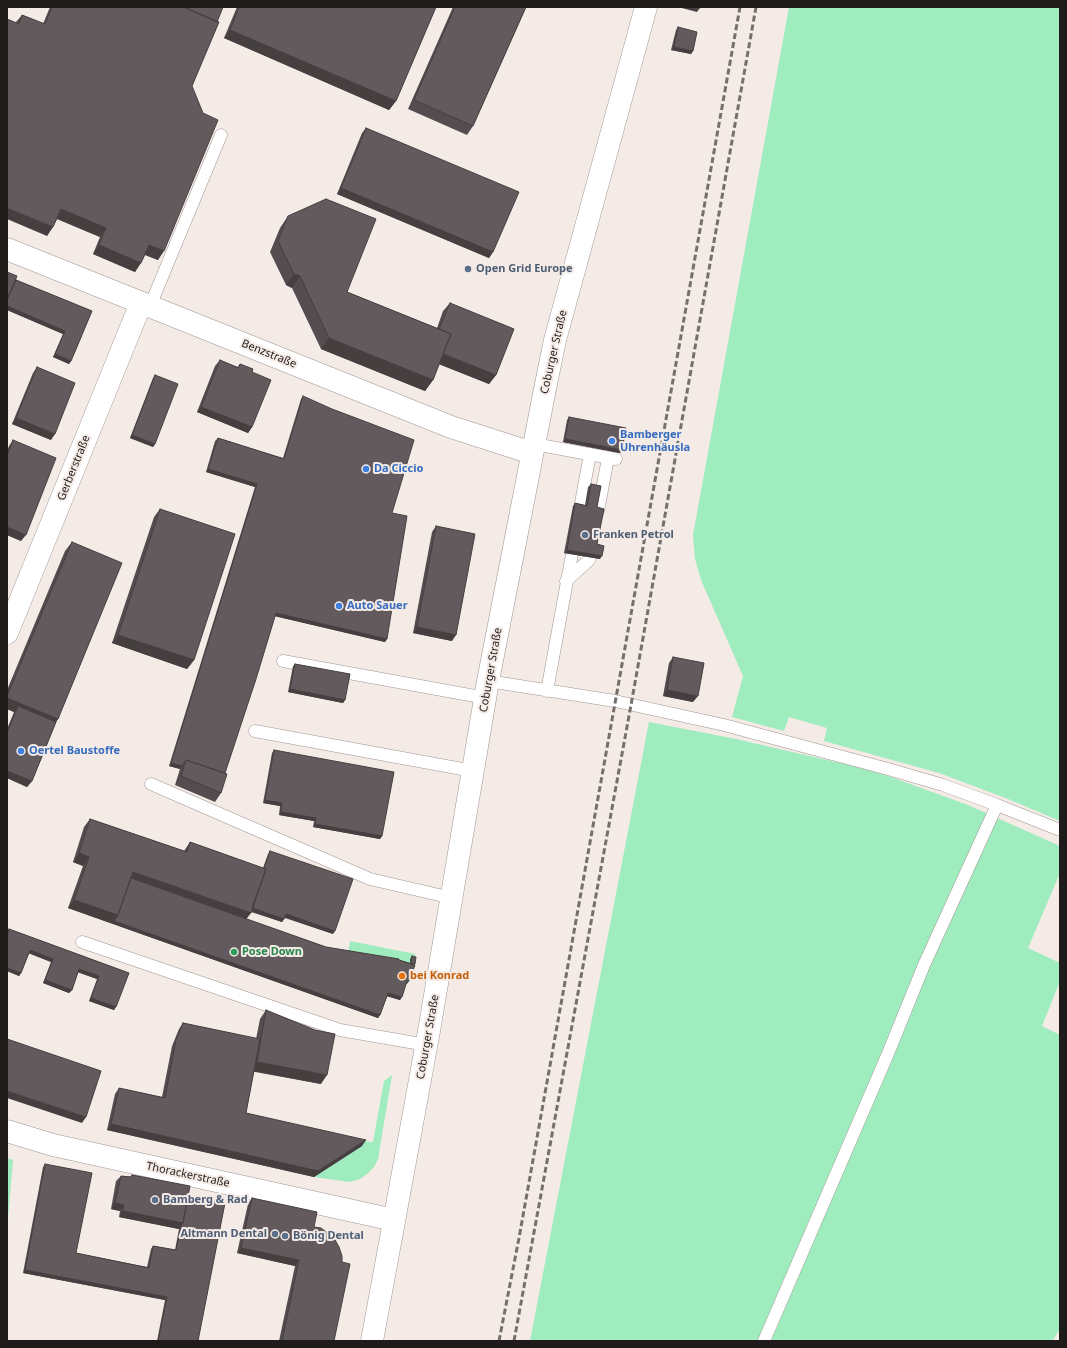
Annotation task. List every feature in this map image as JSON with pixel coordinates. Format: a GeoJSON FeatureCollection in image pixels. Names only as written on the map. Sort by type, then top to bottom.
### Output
{"type":"FeatureCollection","features":[{"type":"Feature","properties":{"kind":"street","name":"Coburger Straße"},"geometry":{"type":"LineString","coordinates":[[372,1341],[452,898],[487,690],[555,340],[646,7]]}},
{"type":"Feature","properties":{"kind":"street","name":"Benzstraße"},"geometry":{"type":"LineString","coordinates":[[7,249],[450,427],[533,448]]}},
{"type":"Feature","properties":{"kind":"street","name":"Gerberstraße"},"geometry":{"type":"LineString","coordinates":[[7,633],[145,304]]}},
{"type":"Feature","properties":{"kind":"street","name":"Thorackerstraße"},"geometry":{"type":"LineString","coordinates":[[7,1132],[53,1146],[394,1220]]}},
{"type":"Feature","properties":{"kind":"lane"},"geometry":{"type":"LineString","coordinates":[[145,304],[221,135]]}},
{"type":"Feature","properties":{"kind":"lane"},"geometry":{"type":"LineString","coordinates":[[533,448],[590,454],[612,459],[598,511]]}},
{"type":"Feature","properties":{"kind":"lane"},"geometry":{"type":"LineString","coordinates":[[580,508],[590,454]]}},
{"type":"Feature","properties":{"kind":"lane"},"geometry":{"type":"LineString","coordinates":[[547,691],[572,554]]}},
{"type":"Feature","properties":{"kind":"lane"},"geometry":{"type":"LineString","coordinates":[[566,581],[589,560],[590,557]]}},
{"type":"Feature","properties":{"kind":"lane"},"geometry":{"type":"LineString","coordinates":[[283,660],[487,690],[547,691],[615,702],[724,725],[943,785],[1060,830]]}},
{"type":"Feature","properties":{"kind":"lane"},"geometry":{"type":"LineString","coordinates":[[255,730],[474,771]]}},
{"type":"Feature","properties":{"kind":"lane"},"geometry":{"type":"LineString","coordinates":[[151,784],[370,879],[452,898]]}},
{"type":"Feature","properties":{"kind":"lane"},"geometry":{"type":"LineString","coordinates":[[764,1341],[887,1056],[924,965],[997,805]]}},
{"type":"Feature","properties":{"kind":"lane"},"geometry":{"type":"LineString","coordinates":[[82,942],[340,1030],[426,1045]]}},
{"type":"Feature","properties":{"kind":"green space"},"geometry":{"type":"Polygon","coordinates":[[[789,7],[1060,7],[1060,821],[1008,799],[939,773],[824,741],[827,728],[789,717],[784,731],[732,717],[743,676],[701,580],[695,559],[693,535],[789,7]]]}},
{"type":"Feature","properties":{"kind":"green space"},"geometry":{"type":"Polygon","coordinates":[[[649,722],[736,739],[853,766],[888,776],[968,805],[1060,846],[1060,873],[1028,948],[1060,963],[1060,981],[1042,1026],[1060,1035],[1060,1329],[1052,1341],[530,1341],[649,722]]]}},
{"type":"Feature","properties":{"kind":"green space"},"geometry":{"type":"Polygon","coordinates":[[[350,941],[415,954],[414,960],[409,966],[348,954],[350,941]]]}},
{"type":"Feature","properties":{"kind":"green space"},"geometry":{"type":"Polygon","coordinates":[[[392,1075],[378,1159],[374,1167],[360,1179],[350,1182],[314,1177],[362,1146],[363,1141],[373,1142],[384,1081],[392,1075]]]}},
{"type":"Feature","properties":{"kind":"green space"},"geometry":{"type":"Polygon","coordinates":[[[7,1158],[13,1160],[7,1230],[7,1158]]]}},
{"type":"Feature","properties":{"kind":"building"},"geometry":{"type":"Polygon","coordinates":[[[52,7],[183,7],[219,22],[192,86],[203,113],[218,120],[164,251],[149,245],[141,263],[99,245],[106,228],[61,209],[53,227],[7,208],[7,19],[19,24],[22,15],[45,24],[52,7]]]}},
{"type":"Feature","properties":{"kind":"building"},"geometry":{"type":"Polygon","coordinates":[[[223,7],[217,22],[186,8],[223,7]]]}},
{"type":"Feature","properties":{"kind":"building"},"geometry":{"type":"Polygon","coordinates":[[[239,7],[436,7],[396,101],[230,30],[239,7]]]}},
{"type":"Feature","properties":{"kind":"building"},"geometry":{"type":"Polygon","coordinates":[[[455,7],[526,7],[473,126],[414,100],[455,7]]]}},
{"type":"Feature","properties":{"kind":"building"},"geometry":{"type":"Polygon","coordinates":[[[678,27],[697,32],[693,51],[674,47],[678,27]]]}},
{"type":"Feature","properties":{"kind":"building"},"geometry":{"type":"Polygon","coordinates":[[[366,128],[519,192],[493,252],[341,188],[366,128]]]}},
{"type":"Feature","properties":{"kind":"building"},"geometry":{"type":"Polygon","coordinates":[[[326,199],[376,219],[347,292],[451,334],[433,380],[329,338],[300,276],[294,274],[278,241],[288,216],[326,199]]]}},
{"type":"Feature","properties":{"kind":"building"},"geometry":{"type":"Polygon","coordinates":[[[7,272],[17,276],[7,300],[7,272]]]}},
{"type":"Feature","properties":{"kind":"building"},"geometry":{"type":"Polygon","coordinates":[[[16,280],[92,311],[71,361],[55,354],[65,331],[7,306],[7,300],[16,280]]]}},
{"type":"Feature","properties":{"kind":"building"},"geometry":{"type":"Polygon","coordinates":[[[450,303],[514,329],[496,375],[443,354],[451,334],[439,329],[450,303]]]}},
{"type":"Feature","properties":{"kind":"building"},"geometry":{"type":"Polygon","coordinates":[[[220,360],[238,368],[240,364],[253,369],[252,372],[271,380],[252,427],[201,407],[220,360]]]}},
{"type":"Feature","properties":{"kind":"building"},"geometry":{"type":"Polygon","coordinates":[[[37,367],[75,383],[55,434],[16,418],[37,367]]]}},
{"type":"Feature","properties":{"kind":"building"},"geometry":{"type":"Polygon","coordinates":[[[155,375],[178,384],[155,444],[132,435],[155,375]]]}},
{"type":"Feature","properties":{"kind":"building"},"geometry":{"type":"Polygon","coordinates":[[[303,396],[332,409],[414,440],[392,513],[407,516],[387,639],[276,613],[225,773],[186,760],[182,766],[171,763],[257,484],[208,469],[218,438],[284,459],[303,396]]]}},
{"type":"Feature","properties":{"kind":"building"},"geometry":{"type":"Polygon","coordinates":[[[569,417],[626,428],[622,450],[565,439],[569,417]]]}},
{"type":"Feature","properties":{"kind":"building"},"geometry":{"type":"Polygon","coordinates":[[[13,440],[56,458],[26,535],[7,527],[7,456],[13,440]]]}},
{"type":"Feature","properties":{"kind":"building"},"geometry":{"type":"Polygon","coordinates":[[[591,484],[601,486],[597,507],[604,509],[597,544],[604,546],[602,556],[567,550],[575,503],[587,506],[591,484]]]}},
{"type":"Feature","properties":{"kind":"building"},"geometry":{"type":"Polygon","coordinates":[[[160,509],[235,534],[194,660],[118,635],[160,509]]]}},
{"type":"Feature","properties":{"kind":"building"},"geometry":{"type":"Polygon","coordinates":[[[436,526],[475,534],[456,635],[417,627],[436,526]]]}},
{"type":"Feature","properties":{"kind":"building"},"geometry":{"type":"Polygon","coordinates":[[[72,542],[122,563],[58,719],[7,698],[7,696],[72,542]]]}},
{"type":"Feature","properties":{"kind":"building"},"geometry":{"type":"Polygon","coordinates":[[[673,657],[704,663],[698,696],[667,690],[673,657]]]}},
{"type":"Feature","properties":{"kind":"building"},"geometry":{"type":"Polygon","coordinates":[[[295,664],[350,674],[345,700],[290,689],[295,664]]]}},
{"type":"Feature","properties":{"kind":"building"},"geometry":{"type":"Polygon","coordinates":[[[18,706],[56,722],[32,781],[7,771],[7,733],[18,706]]]}},
{"type":"Feature","properties":{"kind":"building"},"geometry":{"type":"Polygon","coordinates":[[[274,750],[394,772],[382,836],[315,824],[316,818],[281,812],[282,803],[265,800],[274,750]]]}},
{"type":"Feature","properties":{"kind":"building"},"geometry":{"type":"Polygon","coordinates":[[[186,760],[227,774],[221,793],[181,776],[186,760]]]}},
{"type":"Feature","properties":{"kind":"building"},"geometry":{"type":"Polygon","coordinates":[[[90,819],[187,852],[190,842],[266,869],[251,913],[133,872],[118,915],[74,900],[89,857],[79,853],[90,819]]]}},
{"type":"Feature","properties":{"kind":"building"},"geometry":{"type":"Polygon","coordinates":[[[270,851],[353,879],[335,931],[286,914],[284,919],[252,908],[266,869],[264,868],[270,851]]]}},
{"type":"Feature","properties":{"kind":"building"},"geometry":{"type":"Polygon","coordinates":[[[131,878],[326,947],[399,959],[415,965],[409,981],[407,981],[402,997],[388,993],[380,1015],[114,921],[118,915],[131,878]]]}},
{"type":"Feature","properties":{"kind":"building"},"geometry":{"type":"Polygon","coordinates":[[[9,929],[129,973],[116,1007],[91,998],[99,976],[79,969],[72,990],[45,980],[53,959],[30,950],[21,973],[7,968],[7,935],[9,929]]]}},
{"type":"Feature","properties":{"kind":"building"},"geometry":{"type":"Polygon","coordinates":[[[412,956],[416,957],[415,964],[411,963],[412,956]]]}},
{"type":"Feature","properties":{"kind":"building"},"geometry":{"type":"Polygon","coordinates":[[[266,1010],[315,1030],[335,1034],[327,1075],[257,1062],[266,1010]]]}},
{"type":"Feature","properties":{"kind":"building"},"geometry":{"type":"Polygon","coordinates":[[[183,1023],[260,1039],[246,1113],[366,1140],[318,1171],[111,1124],[119,1088],[165,1098],[176,1040],[183,1023]]]}},
{"type":"Feature","properties":{"kind":"building"},"geometry":{"type":"Polygon","coordinates":[[[7,1039],[101,1071],[86,1117],[7,1091],[7,1039]]]}},
{"type":"Feature","properties":{"kind":"building"},"geometry":{"type":"Polygon","coordinates":[[[45,1164],[92,1173],[76,1253],[149,1268],[153,1246],[176,1250],[188,1196],[225,1203],[198,1341],[158,1341],[167,1297],[25,1270],[45,1164]]]}},
{"type":"Feature","properties":{"kind":"building"},"geometry":{"type":"Polygon","coordinates":[[[132,1175],[190,1186],[183,1223],[123,1211],[124,1205],[115,1203],[121,1176],[131,1177],[132,1175]]]}},
{"type":"Feature","properties":{"kind":"building"},"geometry":{"type":"Polygon","coordinates":[[[252,1198],[317,1212],[314,1227],[321,1228],[334,1238],[342,1256],[342,1262],[350,1264],[334,1341],[282,1341],[299,1260],[241,1248],[252,1198]]]}},
{"type":"Feature","properties":{"kind":"railway"},"geometry":{"type":"LineString","coordinates":[[499,1341],[519,1238],[740,7]]}},
{"type":"Feature","properties":{"kind":"railway"},"geometry":{"type":"LineString","coordinates":[[514,1341],[631,705],[756,7]]}},
{"type":"Feature","properties":{"kind":"place","name":"Open Grid Europe"},"geometry":{"type":"Point","coordinates":[468,269]}},
{"type":"Feature","properties":{"kind":"place","name":"Bamberger Uhrenhäusla"},"geometry":{"type":"Point","coordinates":[612,441]}},
{"type":"Feature","properties":{"kind":"place","name":"Da Ciccio"},"geometry":{"type":"Point","coordinates":[366,469]}},
{"type":"Feature","properties":{"kind":"place","name":"Franken Petrol"},"geometry":{"type":"Point","coordinates":[585,535]}},
{"type":"Feature","properties":{"kind":"place","name":"Auto Sauer"},"geometry":{"type":"Point","coordinates":[339,606]}},
{"type":"Feature","properties":{"kind":"place","name":"Oertel Baustoffe"},"geometry":{"type":"Point","coordinates":[21,751]}},
{"type":"Feature","properties":{"kind":"place","name":"Pose Down"},"geometry":{"type":"Point","coordinates":[234,952]}},
{"type":"Feature","properties":{"kind":"place","name":"bei Konrad"},"geometry":{"type":"Point","coordinates":[402,976]}},
{"type":"Feature","properties":{"kind":"place","name":"Bamberg & Rad"},"geometry":{"type":"Point","coordinates":[155,1200]}},
{"type":"Feature","properties":{"kind":"place","name":"Altmann Dental"},"geometry":{"type":"Point","coordinates":[275,1234]}},
{"type":"Feature","properties":{"kind":"place","name":"Bönig Dental"},"geometry":{"type":"Point","coordinates":[285,1236]}}]}
